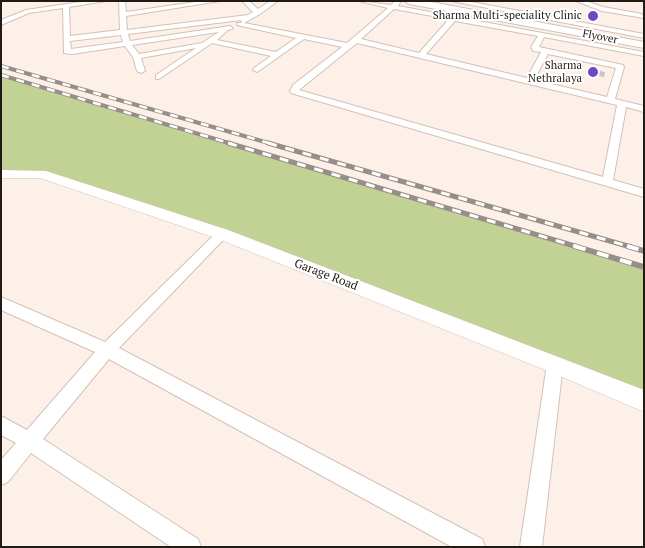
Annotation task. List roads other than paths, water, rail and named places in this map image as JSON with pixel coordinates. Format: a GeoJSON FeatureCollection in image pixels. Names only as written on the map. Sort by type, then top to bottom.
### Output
{"type":"FeatureCollection","features":[{"type":"Feature","properties":{"kind":"highway","name":"Flyover"},"geometry":{"type":"LineString","coordinates":[[409,1],[644,46]]}},
{"type":"Feature","properties":{"kind":"highway","name":"Flyover"},"geometry":{"type":"LineString","coordinates":[[426,1],[641,37]]}},
{"type":"Feature","properties":{"kind":"main road","name":"Garage Road"},"geometry":{"type":"LineString","coordinates":[[1,174],[40,174],[222,234],[555,364],[644,401]]}},
{"type":"Feature","properties":{"kind":"street"},"geometry":{"type":"LineString","coordinates":[[1,14],[103,1]]}},
{"type":"Feature","properties":{"kind":"street"},"geometry":{"type":"LineString","coordinates":[[122,1],[124,31],[128,45],[137,57],[141,70]]}},
{"type":"Feature","properties":{"kind":"street"},"geometry":{"type":"LineString","coordinates":[[123,14],[217,1]]}},
{"type":"Feature","properties":{"kind":"street"},"geometry":{"type":"LineString","coordinates":[[245,1],[255,15]]}},
{"type":"Feature","properties":{"kind":"street"},"geometry":{"type":"LineString","coordinates":[[159,77],[230,28],[255,15],[275,1]]}},
{"type":"Feature","properties":{"kind":"street"},"geometry":{"type":"LineString","coordinates":[[362,1],[396,3],[644,46]]}},
{"type":"Feature","properties":{"kind":"street"},"geometry":{"type":"LineString","coordinates":[[454,1],[579,10],[616,9],[643,18],[638,28],[641,37]]}},
{"type":"Feature","properties":{"kind":"street"},"geometry":{"type":"LineString","coordinates":[[396,3],[454,18],[644,54]]}},
{"type":"Feature","properties":{"kind":"street"},"geometry":{"type":"LineString","coordinates":[[396,3],[352,43],[296,87],[294,91],[644,193]]}},
{"type":"Feature","properties":{"kind":"street"},"geometry":{"type":"LineString","coordinates":[[66,6],[67,51],[72,52],[230,28]]}},
{"type":"Feature","properties":{"kind":"street"},"geometry":{"type":"LineString","coordinates":[[579,10],[641,37]]}},
{"type":"Feature","properties":{"kind":"street"},"geometry":{"type":"LineString","coordinates":[[1,23],[28,11]]}},
{"type":"Feature","properties":{"kind":"street"},"geometry":{"type":"LineString","coordinates":[[66,39],[255,15]]}},
{"type":"Feature","properties":{"kind":"street"},"geometry":{"type":"LineString","coordinates":[[420,56],[454,18]]}},
{"type":"Feature","properties":{"kind":"street"},"geometry":{"type":"LineString","coordinates":[[239,24],[302,37],[352,43],[420,56],[644,109]]}},
{"type":"Feature","properties":{"kind":"street"},"geometry":{"type":"LineString","coordinates":[[542,35],[535,47],[620,67]]}},
{"type":"Feature","properties":{"kind":"street"},"geometry":{"type":"LineString","coordinates":[[257,70],[302,37]]}},
{"type":"Feature","properties":{"kind":"street"},"geometry":{"type":"LineString","coordinates":[[137,57],[209,42],[277,55]]}},
{"type":"Feature","properties":{"kind":"street"},"geometry":{"type":"LineString","coordinates":[[580,58],[584,43]]}},
{"type":"Feature","properties":{"kind":"street"},"geometry":{"type":"LineString","coordinates":[[529,82],[546,51]]}},
{"type":"Feature","properties":{"kind":"street"},"geometry":{"type":"LineString","coordinates":[[610,101],[626,51]]}},
{"type":"Feature","properties":{"kind":"street"},"geometry":{"type":"LineString","coordinates":[[607,183],[622,104]]}},
{"type":"Feature","properties":{"kind":"street"},"geometry":{"type":"LineString","coordinates":[[1,475],[107,350],[222,234]]}},
{"type":"Feature","properties":{"kind":"street"},"geometry":{"type":"LineString","coordinates":[[1,303],[107,350],[474,547]]}},
{"type":"Feature","properties":{"kind":"street"},"geometry":{"type":"LineString","coordinates":[[531,547],[555,364]]}},
{"type":"Feature","properties":{"kind":"street"},"geometry":{"type":"LineString","coordinates":[[1,425],[190,547]]}},
{"type":"Feature","properties":{"kind":"railway"},"geometry":{"type":"LineString","coordinates":[[1,66],[272,144]]}},
{"type":"Feature","properties":{"kind":"railway"},"geometry":{"type":"LineString","coordinates":[[1,75],[232,144]]}},
{"type":"Feature","properties":{"kind":"railway"},"geometry":{"type":"LineString","coordinates":[[228,143],[578,247]]}},
{"type":"Feature","properties":{"kind":"railway"},"geometry":{"type":"LineString","coordinates":[[268,143],[631,247]]}},
{"type":"Feature","properties":{"kind":"railway"},"geometry":{"type":"LineString","coordinates":[[574,246],[644,267]]}},
{"type":"Feature","properties":{"kind":"railway"},"geometry":{"type":"LineString","coordinates":[[627,246],[644,251]]}},
{"type":"Feature","properties":{"kind":"place","name":"Sharma Multi-speciality Clinic"},"geometry":{"type":"Point","coordinates":[593,16]}},
{"type":"Feature","properties":{"kind":"place","name":"Sharma Nethralaya"},"geometry":{"type":"Point","coordinates":[593,72]}}]}
